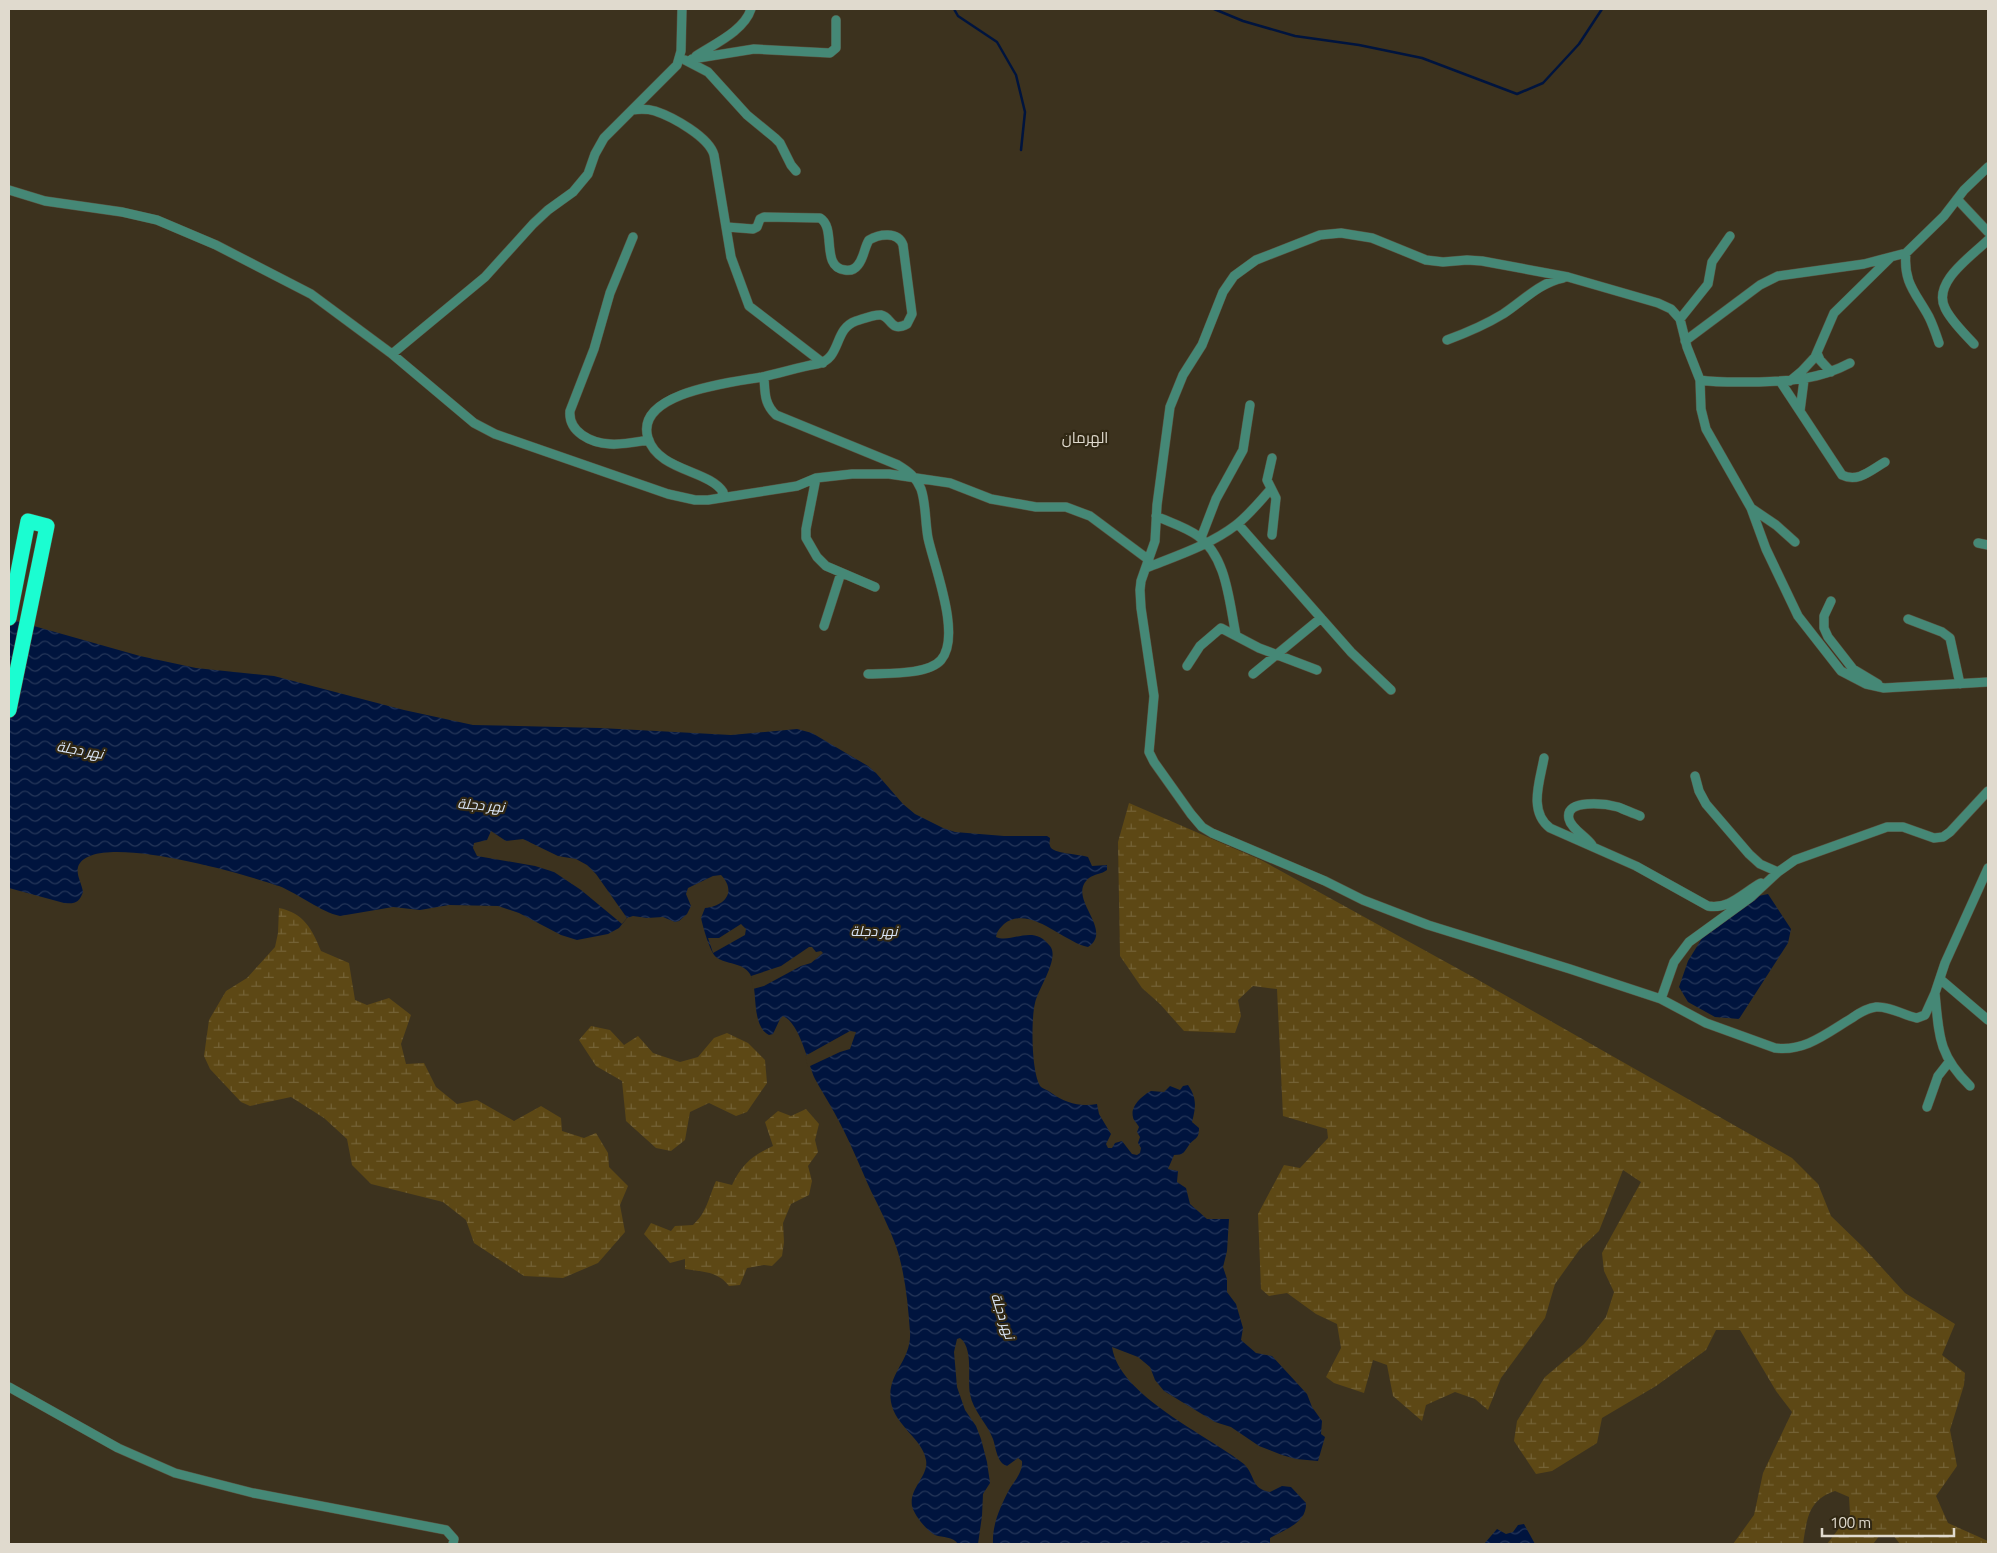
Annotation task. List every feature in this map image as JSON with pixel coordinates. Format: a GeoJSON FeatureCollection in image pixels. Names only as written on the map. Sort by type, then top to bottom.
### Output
{"type":"FeatureCollection","features":[{"type":"Feature","properties":{"kind":"highway"},"geometry":{"type":"LineString","coordinates":[[9,618],[28,521],[47,526],[9,710]]}},
{"type":"Feature","properties":{"kind":"street"},"geometry":{"type":"LineString","coordinates":[[682,9],[687,59]]}},
{"type":"Feature","properties":{"kind":"street"},"geometry":{"type":"LineString","coordinates":[[392,354],[485,277],[533,224],[548,210],[573,192],[588,174],[595,154],[604,138],[670,72],[687,59],[739,28],[751,9]]}},
{"type":"Feature","properties":{"kind":"street"},"geometry":{"type":"LineString","coordinates":[[687,59],[754,49],[830,53],[836,48],[836,20]]}},
{"type":"Feature","properties":{"kind":"street"},"geometry":{"type":"LineString","coordinates":[[687,59],[708,72],[747,115],[780,143],[796,171]]}},
{"type":"Feature","properties":{"kind":"street"},"geometry":{"type":"LineString","coordinates":[[632,110],[647,110],[662,114],[707,142],[714,155],[734,269],[749,306],[823,363]]}},
{"type":"Feature","properties":{"kind":"street"},"geometry":{"type":"LineString","coordinates":[[1685,341],[1760,285],[1774,278],[1788,273],[1854,266],[1906,253],[1944,216],[1957,199],[1988,167]]}},
{"type":"Feature","properties":{"kind":"street"},"geometry":{"type":"LineString","coordinates":[[9,190],[45,201],[122,212],[157,220],[216,245],[311,294],[392,354],[474,423],[495,434],[674,496],[695,500],[720,498],[797,486],[816,478],[870,473],[889,474],[916,480],[950,483],[991,499],[1036,507],[1066,507],[1090,516],[1147,564]]}},
{"type":"Feature","properties":{"kind":"street"},"geometry":{"type":"LineString","coordinates":[[1957,199],[1988,232]]}},
{"type":"Feature","properties":{"kind":"street"},"geometry":{"type":"LineString","coordinates":[[720,498],[722,492],[720,488],[662,457],[649,440],[646,430],[656,408],[667,401],[711,386],[823,363],[832,356],[842,332],[853,322],[880,315],[884,316],[895,326],[903,326],[909,321],[912,314],[902,240],[895,235],[872,238],[867,243],[860,264],[848,271],[838,268],[832,261],[826,224],[820,218],[764,217],[760,219],[757,227],[753,229],[727,227]]}},
{"type":"Feature","properties":{"kind":"street"},"geometry":{"type":"LineString","coordinates":[[1988,682],[1884,688],[1866,684],[1841,671],[1807,630],[1793,606],[1766,549],[1751,508],[1706,429],[1701,410],[1700,380],[1685,341],[1680,319],[1671,310],[1658,303],[1568,277],[1476,260],[1443,262],[1426,260],[1377,240],[1341,233],[1320,236],[1248,264],[1234,276],[1223,292],[1202,345],[1183,375],[1174,396],[1168,417],[1156,516],[1155,541],[1141,581],[1140,599],[1154,696],[1149,752],[1154,762],[1202,827],[1225,840],[1325,881],[1363,900],[1428,925],[1578,971],[1661,999],[1706,1023],[1775,1048],[1785,1049],[1804,1046],[1816,1041],[1862,1012],[1875,1007],[1888,1008],[1916,1018],[1925,1015],[1988,868]]}},
{"type":"Feature","properties":{"kind":"street"},"geometry":{"type":"LineString","coordinates":[[1680,319],[1708,284],[1712,262],[1730,236]]}},
{"type":"Feature","properties":{"kind":"street"},"geometry":{"type":"LineString","coordinates":[[633,237],[610,293],[594,350],[570,411],[569,420],[573,429],[598,442],[609,444],[649,440]]}},
{"type":"Feature","properties":{"kind":"street"},"geometry":{"type":"LineString","coordinates":[[1974,344],[1949,315],[1944,306],[1942,295],[1944,284],[1988,240]]}},
{"type":"Feature","properties":{"kind":"street"},"geometry":{"type":"LineString","coordinates":[[1906,253],[1905,268],[1909,284],[1929,318],[1939,343]]}},
{"type":"Feature","properties":{"kind":"street"},"geometry":{"type":"LineString","coordinates":[[1785,381],[1802,372],[1817,353],[1834,313],[1890,258]]}},
{"type":"Feature","properties":{"kind":"street"},"geometry":{"type":"LineString","coordinates":[[1447,340],[1493,320],[1545,284],[1568,277]]}},
{"type":"Feature","properties":{"kind":"street"},"geometry":{"type":"LineString","coordinates":[[1817,353],[1820,360],[1831,372]]}},
{"type":"Feature","properties":{"kind":"street"},"geometry":{"type":"LineString","coordinates":[[1700,380],[1726,382],[1804,380],[1831,372],[1850,363]]}},
{"type":"Feature","properties":{"kind":"street"},"geometry":{"type":"LineString","coordinates":[[764,376],[765,396],[770,409],[776,415],[898,465],[909,472],[922,491],[928,538],[946,607],[948,625],[947,650],[942,659],[934,666],[924,669],[868,674]]}},
{"type":"Feature","properties":{"kind":"street"},"geometry":{"type":"LineString","coordinates":[[1800,411],[1804,380]]}},
{"type":"Feature","properties":{"kind":"street"},"geometry":{"type":"LineString","coordinates":[[1785,381],[1800,411],[1842,475],[1853,479],[1859,478],[1885,462]]}},
{"type":"Feature","properties":{"kind":"street"},"geometry":{"type":"LineString","coordinates":[[1204,540],[1221,489],[1243,450],[1250,404]]}},
{"type":"Feature","properties":{"kind":"street"},"geometry":{"type":"LineString","coordinates":[[1272,458],[1267,480],[1276,498],[1272,536]]}},
{"type":"Feature","properties":{"kind":"street"},"geometry":{"type":"LineString","coordinates":[[816,478],[806,538],[817,557],[826,566],[875,587]]}},
{"type":"Feature","properties":{"kind":"street"},"geometry":{"type":"LineString","coordinates":[[1147,564],[1238,524],[1271,488]]}},
{"type":"Feature","properties":{"kind":"street"},"geometry":{"type":"LineString","coordinates":[[1751,508],[1776,525],[1795,542]]}},
{"type":"Feature","properties":{"kind":"street"},"geometry":{"type":"LineString","coordinates":[[1156,516],[1204,540],[1216,556],[1222,572],[1236,635]]}},
{"type":"Feature","properties":{"kind":"street"},"geometry":{"type":"LineString","coordinates":[[1238,524],[1355,656],[1391,690]]}},
{"type":"Feature","properties":{"kind":"street"},"geometry":{"type":"LineString","coordinates":[[1978,543],[1988,545]]}},
{"type":"Feature","properties":{"kind":"street"},"geometry":{"type":"LineString","coordinates":[[824,626],[841,573]]}},
{"type":"Feature","properties":{"kind":"street"},"geometry":{"type":"LineString","coordinates":[[1831,601],[1824,616],[1824,628],[1828,637],[1855,672],[1884,688]]}},
{"type":"Feature","properties":{"kind":"street"},"geometry":{"type":"LineString","coordinates":[[1253,674],[1321,618]]}},
{"type":"Feature","properties":{"kind":"street"},"geometry":{"type":"LineString","coordinates":[[1908,619],[1942,632],[1950,638],[1960,684]]}},
{"type":"Feature","properties":{"kind":"street"},"geometry":{"type":"LineString","coordinates":[[1187,666],[1195,652],[1219,629],[1224,628],[1259,648],[1317,670]]}},
{"type":"Feature","properties":{"kind":"street"},"geometry":{"type":"LineString","coordinates":[[1544,758],[1537,801],[1538,813],[1550,828],[1636,866],[1702,904],[1714,907],[1726,905],[1770,879]]}},
{"type":"Feature","properties":{"kind":"street"},"geometry":{"type":"LineString","coordinates":[[1695,776],[1699,791],[1706,804],[1749,854],[1760,864],[1778,872]]}},
{"type":"Feature","properties":{"kind":"street"},"geometry":{"type":"LineString","coordinates":[[1661,999],[1674,962],[1689,942],[1751,897],[1778,872],[1804,856],[1887,827],[1903,827],[1934,838],[1943,837],[1950,832],[1988,791]]}},
{"type":"Feature","properties":{"kind":"street"},"geometry":{"type":"LineString","coordinates":[[1594,847],[1569,820],[1571,809],[1576,805],[1610,806],[1640,816]]}},
{"type":"Feature","properties":{"kind":"street"},"geometry":{"type":"LineString","coordinates":[[1940,979],[1988,1020]]}},
{"type":"Feature","properties":{"kind":"street"},"geometry":{"type":"LineString","coordinates":[[1935,993],[1940,1040],[1949,1062],[1958,1075],[1970,1086]]}},
{"type":"Feature","properties":{"kind":"street"},"geometry":{"type":"LineString","coordinates":[[1927,1107],[1938,1076],[1949,1062]]}},
{"type":"Feature","properties":{"kind":"street"},"geometry":{"type":"LineString","coordinates":[[9,1387],[118,1448],[175,1472],[253,1493],[446,1530],[454,1539],[453,1544]]}},
{"type":"Feature","properties":{"kind":"green space"},"geometry":{"type":"Polygon","coordinates":[[[1129,803],[1261,860],[1473,977],[1792,1158],[1818,1184],[1831,1216],[1863,1247],[1905,1293],[1955,1324],[1942,1355],[1965,1373],[1964,1385],[1950,1430],[1957,1466],[1936,1496],[1948,1523],[1988,1541],[1988,1544],[1900,1544],[1893,1535],[1880,1535],[1873,1544],[1827,1544],[1850,1514],[1849,1497],[1835,1491],[1826,1495],[1814,1505],[1806,1526],[1803,1544],[1733,1544],[1754,1515],[1763,1473],[1792,1412],[1776,1391],[1740,1330],[1716,1330],[1706,1350],[1656,1386],[1602,1418],[1597,1443],[1552,1471],[1536,1474],[1514,1441],[1517,1421],[1545,1377],[1584,1344],[1606,1317],[1614,1292],[1604,1271],[1602,1253],[1641,1182],[1623,1170],[1599,1231],[1580,1249],[1555,1284],[1545,1318],[1501,1378],[1488,1410],[1475,1399],[1455,1392],[1426,1405],[1422,1421],[1393,1396],[1387,1365],[1373,1360],[1364,1393],[1334,1383],[1326,1377],[1341,1348],[1337,1324],[1316,1314],[1287,1293],[1269,1296],[1261,1289],[1258,1214],[1284,1165],[1300,1168],[1328,1138],[1327,1129],[1283,1116],[1277,989],[1253,986],[1238,1000],[1241,1016],[1235,1033],[1184,1031],[1160,1004],[1142,988],[1120,956],[1118,842],[1129,803]]]}},
{"type":"Feature","properties":{"kind":"green space"},"geometry":{"type":"Polygon","coordinates":[[[279,908],[288,910],[306,923],[321,951],[349,963],[355,1000],[367,1005],[389,998],[411,1015],[401,1044],[406,1064],[424,1063],[436,1087],[457,1104],[477,1100],[514,1121],[541,1106],[561,1118],[562,1131],[584,1138],[596,1133],[608,1153],[609,1167],[628,1186],[620,1205],[625,1232],[598,1263],[563,1278],[524,1276],[474,1243],[466,1220],[443,1202],[371,1184],[352,1165],[347,1139],[324,1118],[291,1097],[250,1106],[241,1102],[210,1069],[204,1056],[209,1020],[226,991],[247,978],[275,947],[278,933],[279,908]]]}},
{"type":"Feature","properties":{"kind":"green space"},"geometry":{"type":"Polygon","coordinates":[[[591,1026],[610,1030],[624,1045],[638,1036],[653,1053],[680,1062],[698,1057],[714,1038],[727,1033],[748,1043],[765,1060],[767,1083],[747,1112],[736,1116],[709,1103],[690,1112],[685,1140],[671,1151],[656,1148],[626,1121],[622,1081],[596,1066],[579,1040],[591,1026]]]}},
{"type":"Feature","properties":{"kind":"green space"},"geometry":{"type":"Polygon","coordinates":[[[806,1109],[819,1124],[815,1140],[818,1152],[808,1166],[812,1181],[809,1195],[791,1204],[783,1223],[784,1242],[782,1256],[772,1266],[764,1265],[747,1268],[740,1285],[729,1286],[720,1277],[715,1275],[685,1269],[685,1259],[670,1263],[644,1234],[651,1223],[671,1231],[675,1226],[693,1225],[704,1210],[716,1181],[732,1185],[748,1161],[773,1146],[765,1122],[778,1111],[791,1116],[806,1109]]]}},
{"type":"Feature","properties":{"kind":"water","name":"نهر دجلة"},"geometry":{"type":"Polygon","coordinates":[[[9,619],[140,656],[196,668],[274,676],[404,710],[473,725],[600,728],[731,735],[797,729],[812,733],[868,766],[903,804],[915,814],[943,828],[955,832],[1004,836],[1047,836],[1050,838],[1050,846],[1056,851],[1088,857],[1092,866],[1107,865],[1107,870],[1089,878],[1083,886],[1085,904],[1096,931],[1095,940],[1088,947],[1078,944],[1046,926],[1025,918],[1014,919],[1004,924],[996,935],[996,937],[1002,938],[1037,936],[1050,946],[1052,951],[1050,966],[1037,997],[1034,1011],[1033,1046],[1035,1071],[1038,1080],[1042,1088],[1061,1099],[1085,1105],[1097,1104],[1099,1114],[1111,1134],[1106,1144],[1108,1148],[1112,1148],[1115,1143],[1122,1141],[1132,1154],[1137,1155],[1140,1153],[1141,1148],[1138,1143],[1140,1137],[1137,1132],[1139,1127],[1133,1113],[1135,1105],[1144,1095],[1151,1091],[1164,1092],[1170,1086],[1180,1090],[1183,1086],[1188,1085],[1195,1103],[1192,1122],[1199,1128],[1198,1135],[1183,1153],[1174,1155],[1168,1169],[1178,1171],[1177,1182],[1186,1188],[1190,1204],[1207,1219],[1229,1219],[1227,1251],[1223,1267],[1227,1279],[1227,1292],[1236,1304],[1243,1328],[1241,1340],[1256,1353],[1272,1356],[1307,1394],[1312,1407],[1322,1421],[1321,1434],[1325,1437],[1318,1461],[1296,1459],[1282,1455],[1259,1446],[1231,1427],[1215,1422],[1164,1391],[1155,1380],[1150,1367],[1138,1357],[1112,1347],[1118,1365],[1147,1398],[1244,1464],[1259,1488],[1270,1492],[1282,1486],[1291,1487],[1306,1503],[1303,1516],[1288,1529],[1270,1538],[1270,1544],[993,1544],[997,1516],[1009,1490],[1020,1473],[1022,1461],[1018,1458],[1007,1466],[999,1459],[993,1439],[977,1411],[970,1394],[969,1356],[960,1338],[957,1339],[954,1352],[957,1387],[965,1410],[976,1426],[981,1439],[990,1483],[983,1494],[978,1544],[958,1544],[951,1538],[932,1533],[918,1518],[912,1506],[913,1493],[925,1471],[926,1460],[924,1452],[898,1418],[891,1402],[890,1392],[892,1383],[910,1342],[906,1288],[896,1246],[844,1131],[815,1079],[803,1044],[794,1027],[783,1016],[773,1034],[769,1035],[763,1030],[757,1015],[753,981],[750,974],[739,965],[720,960],[711,950],[701,918],[705,908],[718,904],[726,897],[728,887],[721,875],[713,876],[688,888],[686,894],[691,906],[687,914],[679,921],[675,922],[663,917],[647,918],[633,916],[627,918],[619,928],[608,934],[577,940],[561,935],[519,913],[498,906],[449,905],[420,910],[393,907],[340,916],[325,911],[279,886],[206,865],[140,853],[111,852],[89,856],[78,867],[83,892],[80,899],[74,903],[64,903],[9,888],[9,619]]]}},
{"type":"Feature","properties":{"kind":"water"},"geometry":{"type":"Polygon","coordinates":[[[1768,894],[1791,929],[1788,943],[1739,1019],[1715,1017],[1688,1002],[1679,987],[1688,961],[1704,935],[1718,927],[1754,897],[1768,894]]]}},
{"type":"Feature","properties":{"kind":"water"},"geometry":{"type":"Polygon","coordinates":[[[1524,1524],[1535,1544],[1484,1544],[1497,1529],[1506,1534],[1513,1532],[1518,1525],[1524,1524]]]}},
{"type":"Feature","properties":{"kind":"pier"},"geometry":{"type":"Polygon","coordinates":[[[491,831],[506,841],[523,839],[558,856],[576,859],[587,865],[596,874],[627,918],[622,924],[581,890],[554,872],[535,866],[477,856],[473,848],[474,843],[487,840],[491,831]]]}},
{"type":"Feature","properties":{"kind":"pier"},"geometry":{"type":"Polygon","coordinates":[[[741,924],[746,929],[745,935],[713,953],[708,938],[719,938],[741,924]]]}},
{"type":"Feature","properties":{"kind":"pier"},"geometry":{"type":"Polygon","coordinates":[[[809,947],[812,947],[816,952],[821,951],[823,953],[811,963],[801,966],[764,986],[753,989],[751,976],[781,966],[809,947]]]}},
{"type":"Feature","properties":{"kind":"pier"},"geometry":{"type":"Polygon","coordinates":[[[850,1031],[856,1032],[850,1049],[808,1067],[805,1056],[850,1031]]]}},
{"type":"Feature","properties":{"kind":"waterway"},"geometry":{"type":"LineString","coordinates":[[954,9],[958,16],[997,42],[1016,75],[1025,112],[1021,150]]}},
{"type":"Feature","properties":{"kind":"waterway"},"geometry":{"type":"LineString","coordinates":[[1214,9],[1243,21],[1295,36],[1359,45],[1422,58],[1517,94],[1543,83],[1579,44],[1602,9]]}},
{"type":"Feature","properties":{"kind":"district","name":"الهرمان"},"geometry":{"type":"Point","coordinates":[1085,438]}}]}
